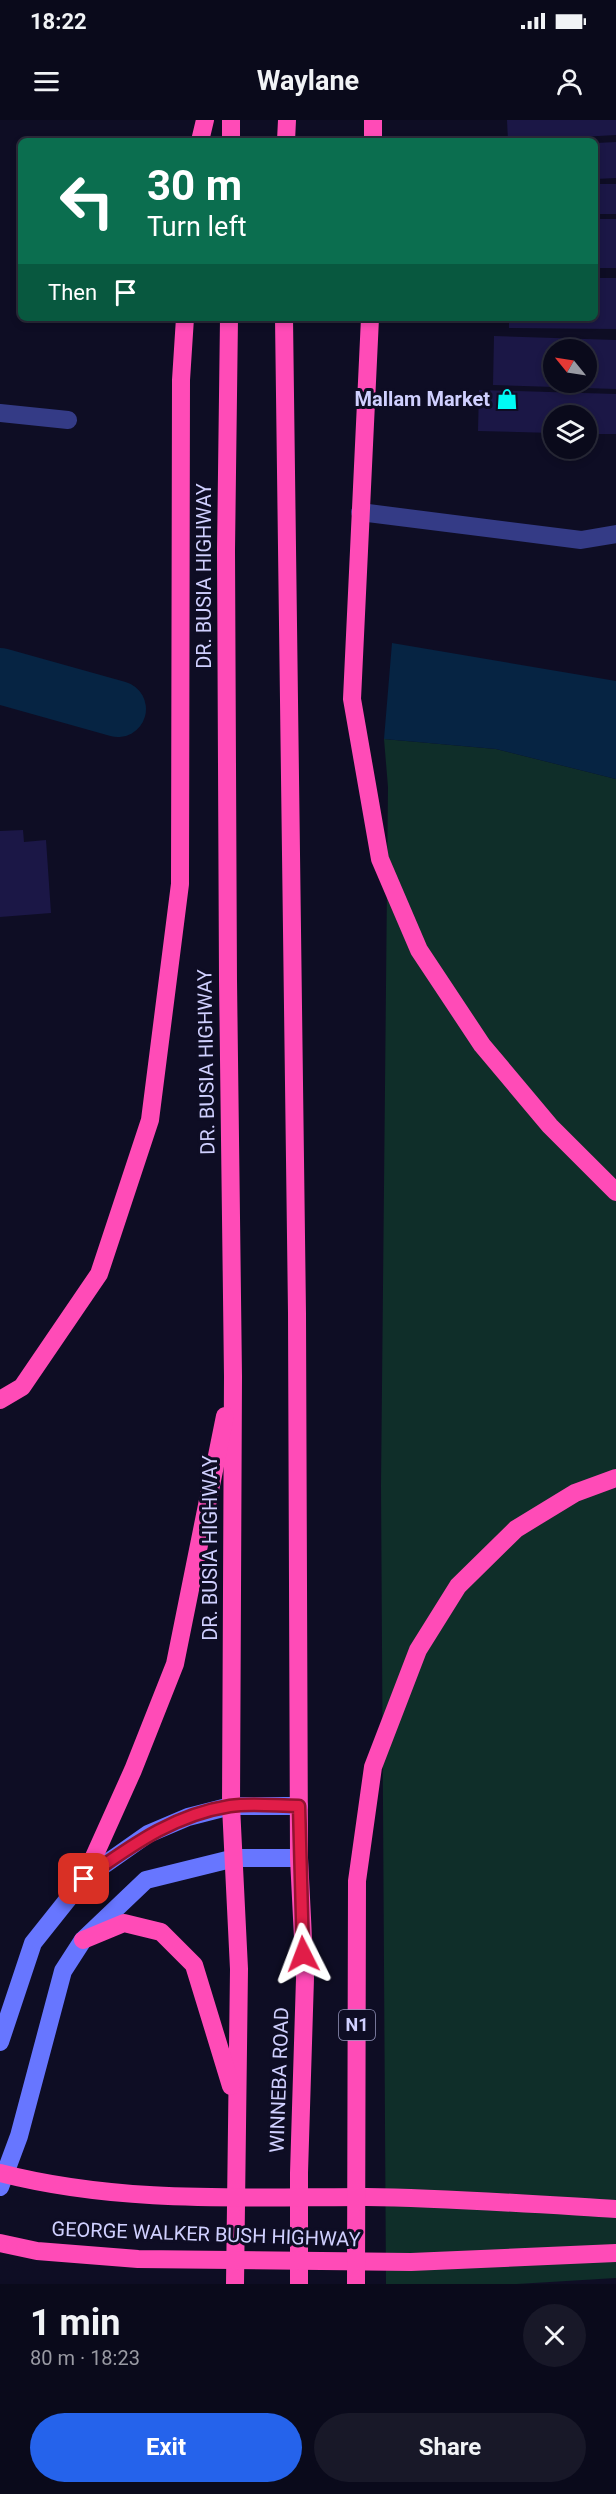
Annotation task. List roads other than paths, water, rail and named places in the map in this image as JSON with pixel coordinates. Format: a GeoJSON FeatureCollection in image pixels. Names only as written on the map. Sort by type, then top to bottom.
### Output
{"type":"FeatureCollection","features":[{"type":"Feature","properties":{"kind":"highway"},"geometry":{"type":"LineString","coordinates":[[201,138],[205,120]]}},
{"type":"Feature","properties":{"kind":"highway"},"geometry":{"type":"LineString","coordinates":[[231,120],[231,138]]}},
{"type":"Feature","properties":{"kind":"highway"},"geometry":{"type":"LineString","coordinates":[[286,138],[287,120]]}},
{"type":"Feature","properties":{"kind":"highway"},"geometry":{"type":"LineString","coordinates":[[373,120],[373,138]]}},
{"type":"Feature","properties":{"kind":"highway"},"geometry":{"type":"LineString","coordinates":[[0,1400],[22,1388],[99,1274],[150,1120],[180,884],[181,380],[185,321]]}},
{"type":"Feature","properties":{"kind":"highway","name":"DR. BUSIA HIGHWAY"},"geometry":{"type":"LineString","coordinates":[[229,321],[226,550],[233,1376],[231,1806]]}},
{"type":"Feature","properties":{"kind":"highway"},"geometry":{"type":"LineString","coordinates":[[284,321],[297,1313],[299,1806]]}},
{"type":"Feature","properties":{"kind":"highway"},"geometry":{"type":"LineString","coordinates":[[370,321],[351,699],[381,859],[419,950],[482,1046],[550,1126],[616,1192]]}},
{"type":"Feature","properties":{"kind":"highway"},"geometry":{"type":"LineString","coordinates":[[84,1879],[133,1770],[175,1664],[233,1376]]}},
{"type":"Feature","properties":{"kind":"highway","name":"N1"},"geometry":{"type":"LineString","coordinates":[[356,2284],[357,1881],[373,1767],[418,1650],[458,1586],[516,1529],[574,1493],[616,1478]]}},
{"type":"Feature","properties":{"kind":"highway","name":"WINNEBA ROAD"},"geometry":{"type":"LineString","coordinates":[[231,1806],[239,1969],[235,2284]]}},
{"type":"Feature","properties":{"kind":"highway","name":"WINNEBA ROAD"},"geometry":{"type":"LineString","coordinates":[[299,1806],[304,1978],[299,2173],[299,2284]]}},
{"type":"Feature","properties":{"kind":"highway"},"geometry":{"type":"LineString","coordinates":[[83,1940],[124,1923],[160,1932],[194,1965],[236,2102]]}},
{"type":"Feature","properties":{"kind":"highway","name":"GEORGE WALKER BUSH HIGHWAY"},"geometry":{"type":"LineString","coordinates":[[0,2173],[41,2184],[132,2196],[399,2198],[616,2209]]}},
{"type":"Feature","properties":{"kind":"highway","name":"GEORGE WALKER BUSH HIGHWAY"},"geometry":{"type":"LineString","coordinates":[[0,2243],[37,2251],[138,2259],[411,2262],[616,2253]]}},
{"type":"Feature","properties":{"kind":"street"},"geometry":{"type":"LineString","coordinates":[[0,413],[68,420]]}},
{"type":"Feature","properties":{"kind":"street"},"geometry":{"type":"LineString","coordinates":[[360,512],[581,540],[616,534]]}},
{"type":"Feature","properties":{"kind":"street"},"geometry":{"type":"LineString","coordinates":[[0,2042],[33,1943],[84,1879],[148,1834],[188,1817],[231,1806],[299,1806]]}},
{"type":"Feature","properties":{"kind":"street"},"geometry":{"type":"LineString","coordinates":[[0,2187],[19,2136],[63,1971],[83,1940],[146,1880],[235,1858],[299,1858]]}},
{"type":"Feature","properties":{"kind":"water"},"geometry":{"type":"Polygon","coordinates":[[[392,643],[616,681],[616,779],[496,749],[384,739],[392,643]]]}},
{"type":"Feature","properties":{"kind":"waterway"},"geometry":{"type":"LineString","coordinates":[[0,676],[118,709]]}},
{"type":"Feature","properties":{"kind":"place","name":"Mallam Market"},"geometry":{"type":"Point","coordinates":[507,399]}}]}
